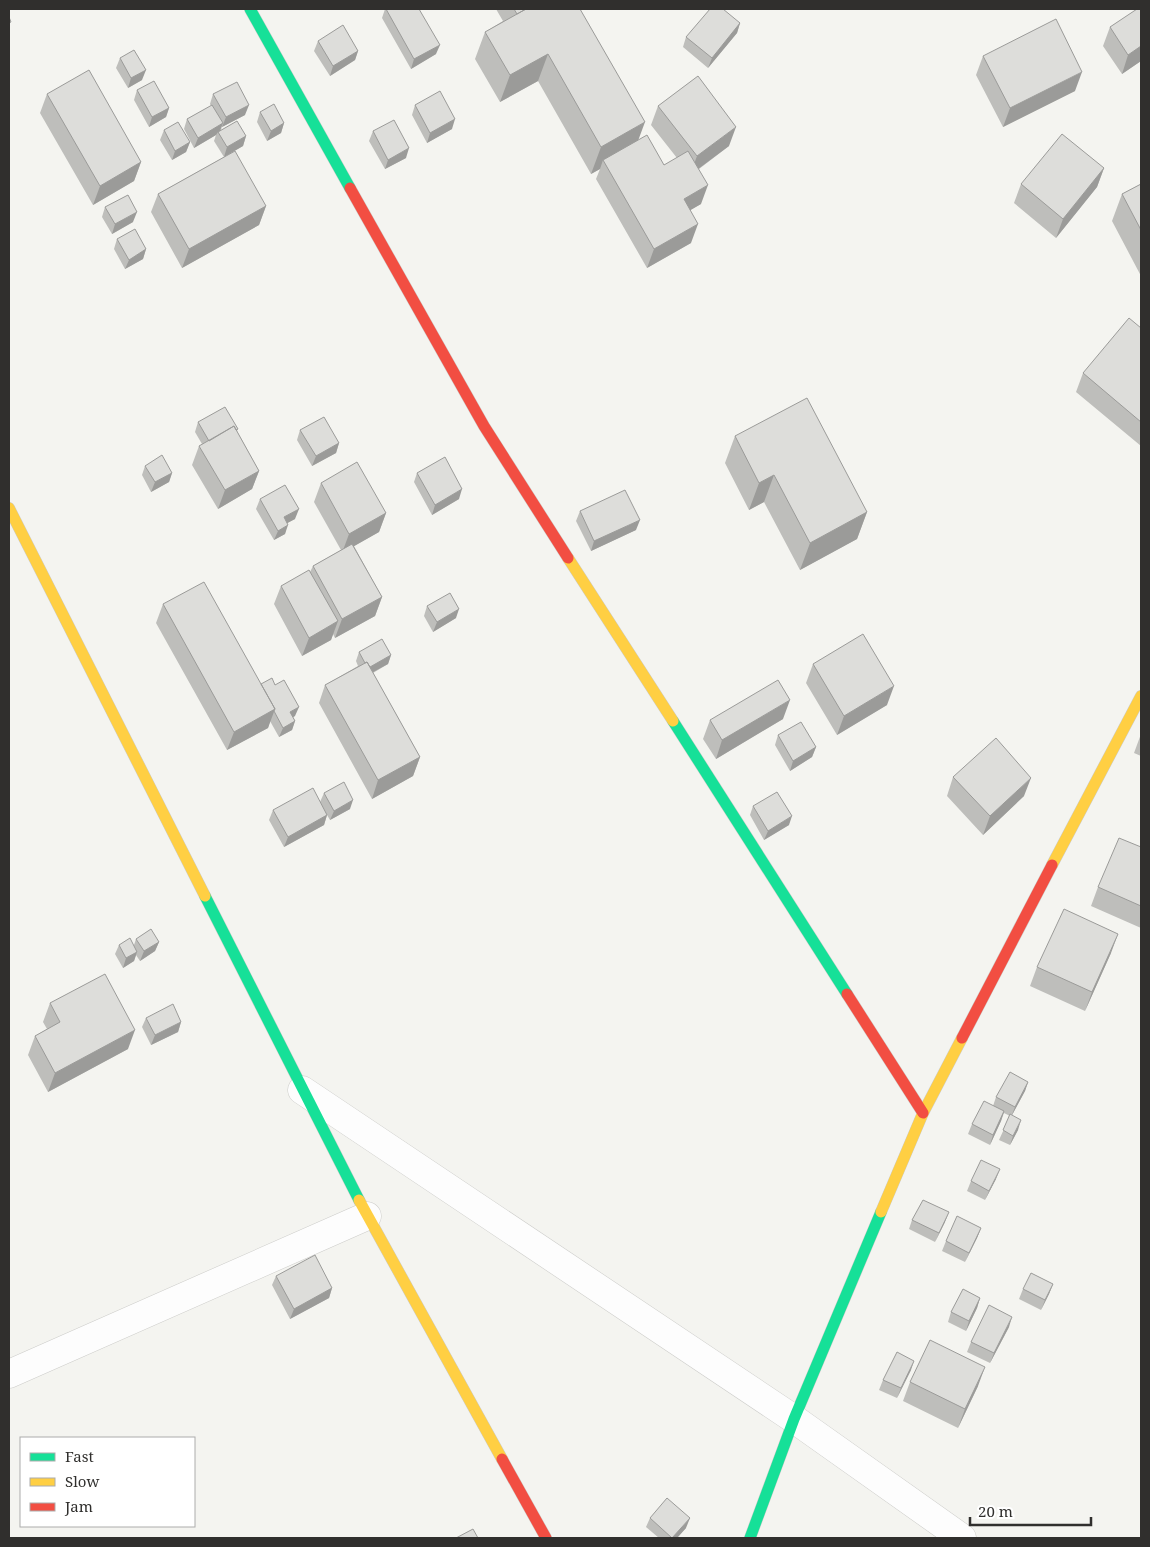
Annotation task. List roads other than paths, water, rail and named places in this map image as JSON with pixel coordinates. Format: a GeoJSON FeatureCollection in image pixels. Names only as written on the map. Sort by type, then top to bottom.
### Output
{"type":"FeatureCollection","features":[{"type":"Feature","properties":{"kind":"street"},"geometry":{"type":"LineString","coordinates":[[250,9],[484,426],[923,1112]]}},
{"type":"Feature","properties":{"kind":"street"},"geometry":{"type":"LineString","coordinates":[[9,508],[367,1216],[546,1538]]}},
{"type":"Feature","properties":{"kind":"street"},"geometry":{"type":"LineString","coordinates":[[750,1538],[794,1418],[923,1112],[1141,696]]}},
{"type":"Feature","properties":{"kind":"street"},"geometry":{"type":"LineString","coordinates":[[302,1090],[794,1418],[962,1538]]}},
{"type":"Feature","properties":{"kind":"street"},"geometry":{"type":"LineString","coordinates":[[9,1374],[367,1216]]}}]}
